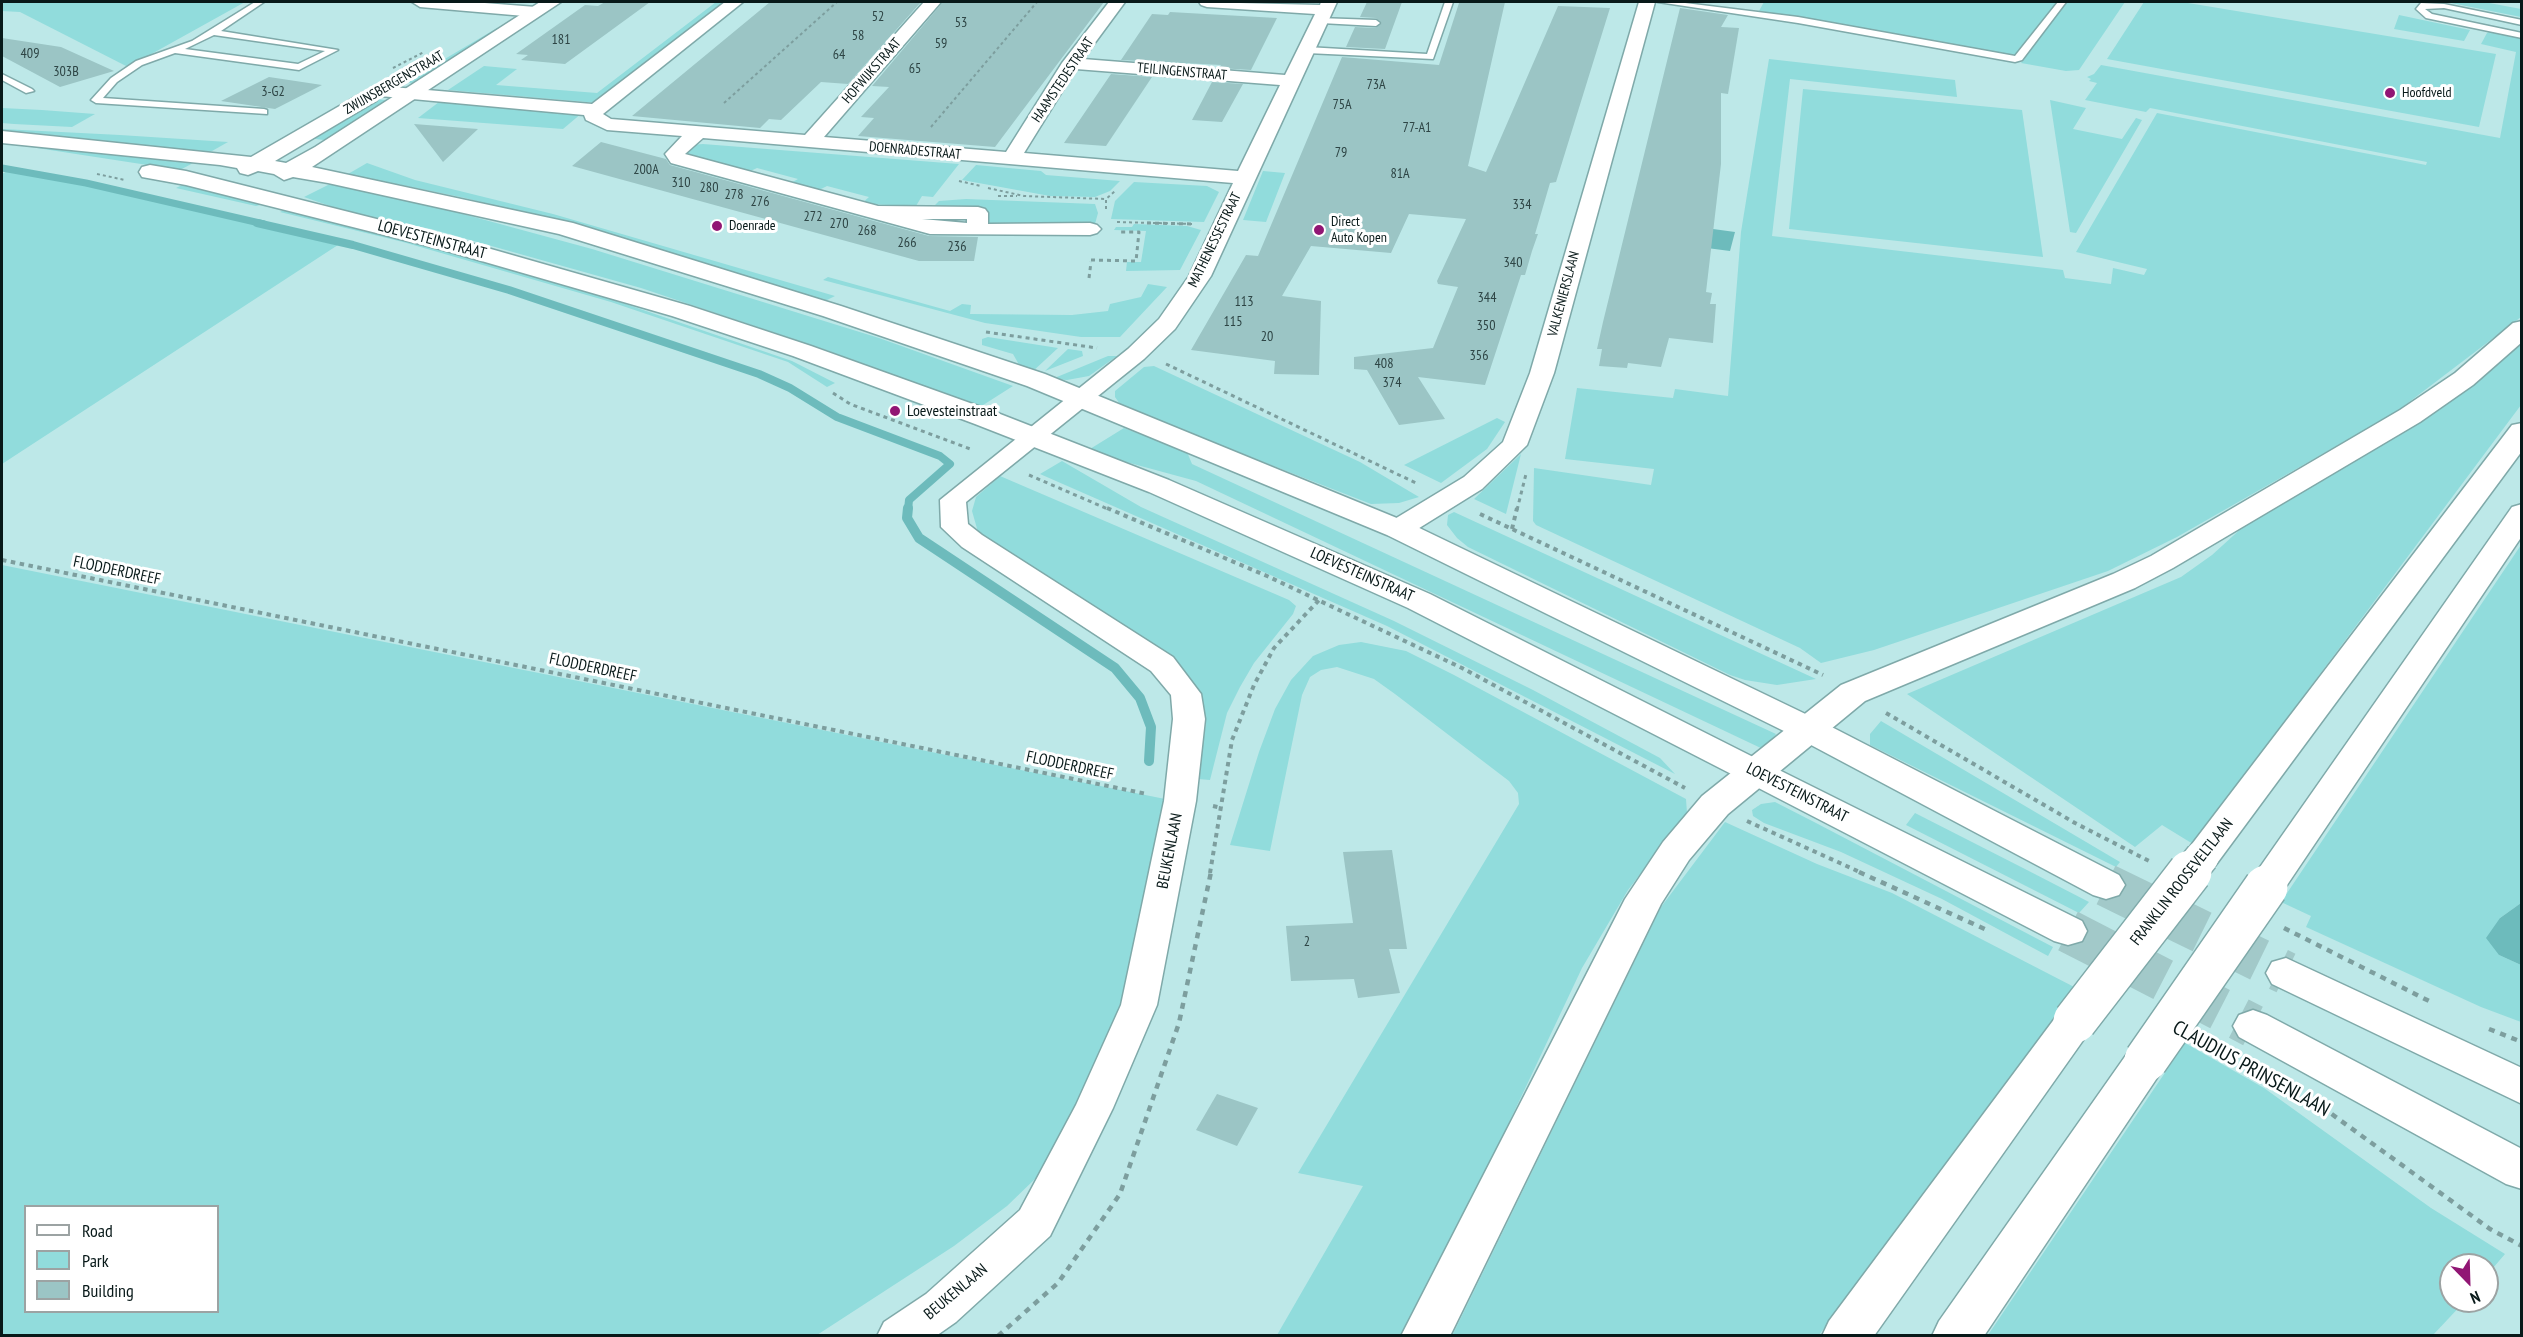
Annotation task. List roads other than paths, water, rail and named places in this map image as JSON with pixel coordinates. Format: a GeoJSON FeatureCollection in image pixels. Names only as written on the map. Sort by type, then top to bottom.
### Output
{"type":"FeatureCollection","features":[{"type":"Feature","properties":{"kind":"street"},"geometry":{"type":"LineString","coordinates":[[420,2],[536,7]]}},
{"type":"Feature","properties":{"kind":"street"},"geometry":{"type":"LineString","coordinates":[[380,91],[596,110],[735,2]]}},
{"type":"Feature","properties":{"kind":"street","name":"HOFWIJKSTRAAT"},"geometry":{"type":"LineString","coordinates":[[810,141],[933,2]]}},
{"type":"Feature","properties":{"kind":"street","name":"HAAMSTEDESTRAAT"},"geometry":{"type":"LineString","coordinates":[[1011,159],[1071,63],[1117,2]]}},
{"type":"Feature","properties":{"kind":"street"},"geometry":{"type":"LineString","coordinates":[[1207,2],[1325,10]]}},
{"type":"Feature","properties":{"kind":"street","name":"VALKENIERSLAAN"},"geometry":{"type":"LineString","coordinates":[[1398,529],[1473,483],[1514,445],[1542,373],[1647,2]]}},
{"type":"Feature","properties":{"kind":"street","name":"ZWIJNSBERGENSTRAAT"},"geometry":{"type":"LineString","coordinates":[[252,164],[380,91],[536,7]]}},
{"type":"Feature","properties":{"kind":"street","name":"ZWIJNSBERGENSTRAAT"},"geometry":{"type":"LineString","coordinates":[[292,170],[411,94],[536,7]]}},
{"type":"Feature","properties":{"kind":"street","name":"MATHENESSESTRAAT"},"geometry":{"type":"LineString","coordinates":[[1033,437],[1136,354],[1167,324],[1200,276],[1325,10]]}},
{"type":"Feature","properties":{"kind":"street","name":"TEILINGENSTRAAT"},"geometry":{"type":"LineString","coordinates":[[1071,63],[1292,81]]}},
{"type":"Feature","properties":{"kind":"street","name":"DOENRADESTRAAT"},"geometry":{"type":"LineString","coordinates":[[596,110],[593,116],[607,124],[1246,178]]}},
{"type":"Feature","properties":{"kind":"street"},"geometry":{"type":"LineString","coordinates":[[699,132],[679,148],[675,154],[678,159],[878,212],[978,213],[976,230],[1098,225]]}},
{"type":"Feature","properties":{"kind":"street"},"geometry":{"type":"LineString","coordinates":[[2,137],[292,170],[565,228],[832,311],[1036,380],[1398,529],[1808,729],[2106,885]]}},
{"type":"Feature","properties":{"kind":"street","name":"LOEVESTEINSTRAAT"},"geometry":{"type":"LineString","coordinates":[[2,152],[167,174],[448,244],[681,311],[801,351],[1033,437],[1169,490],[1419,601],[2068,931]]}},
{"type":"Feature","properties":{"kind":"street"},"geometry":{"type":"LineString","coordinates":[[234,190],[252,164]]}},
{"type":"Feature","properties":{"kind":"street"},"geometry":{"type":"LineString","coordinates":[[234,190],[292,170]]}},
{"type":"Feature","properties":{"kind":"street"},"geometry":{"type":"LineString","coordinates":[[1425,1335],[1644,899],[1676,851],[1708,812],[1853,693],[2124,581],[2162,562],[2410,416],[2464,379],[2522,328]]}},
{"type":"Feature","properties":{"kind":"street","name":"FRANKLIN ROOSEVELTLAAN"},"geometry":{"type":"LineString","coordinates":[[1846,1335],[2075,1021],[2202,857],[2522,431]]}},
{"type":"Feature","properties":{"kind":"street","name":"BEUKENLAAN"},"geometry":{"type":"LineString","coordinates":[[899,1335],[941,1308],[1035,1223],[1094,1108],[1139,1005],[1180,801],[1189,719],[1186,694],[1162,664],[1028,574],[972,542],[955,527],[953,500],[971,483],[1002,463],[1033,437]]}},
{"type":"Feature","properties":{"kind":"street"},"geometry":{"type":"LineString","coordinates":[[1956,1335],[2522,513]]}},
{"type":"Feature","properties":{"kind":"street"},"geometry":{"type":"LineString","coordinates":[[2286,973],[2522,1087]]}},
{"type":"Feature","properties":{"kind":"street"},"geometry":{"type":"LineString","coordinates":[[2247,1044],[2522,1171]]}},
{"type":"Feature","properties":{"kind":"lane"},"geometry":{"type":"LineString","coordinates":[[260,2],[238,13],[213,32],[139,63],[114,80],[96,100],[264,112]]}},
{"type":"Feature","properties":{"kind":"lane"},"geometry":{"type":"LineString","coordinates":[[1307,50],[1430,57],[1449,2]]}},
{"type":"Feature","properties":{"kind":"lane"},"geometry":{"type":"LineString","coordinates":[[1662,2],[1798,20],[2015,59],[2019,58],[2062,2]]}},
{"type":"Feature","properties":{"kind":"lane"},"geometry":{"type":"LineString","coordinates":[[2522,23],[2430,3],[2421,6],[2421,12],[2522,36]]}},
{"type":"Feature","properties":{"kind":"lane"},"geometry":{"type":"LineString","coordinates":[[1325,10],[1376,23]]}},
{"type":"Feature","properties":{"kind":"lane"},"geometry":{"type":"LineString","coordinates":[[174,50],[299,67],[334,50],[213,32]]}},
{"type":"Feature","properties":{"kind":"lane"},"geometry":{"type":"LineString","coordinates":[[2,77],[28,91]]}},
{"type":"Feature","properties":{"kind":"waterway"},"geometry":{"type":"LineString","coordinates":[[2,168],[86,183],[264,224]]}},
{"type":"Feature","properties":{"kind":"waterway"},"geometry":{"type":"LineString","coordinates":[[257,223],[353,245],[509,290],[759,374],[790,388],[837,417],[940,456],[950,464],[909,500],[908,510]]}},
{"type":"Feature","properties":{"kind":"waterway"},"geometry":{"type":"LineString","coordinates":[[908,508],[907,518],[919,538],[1115,668],[1140,698],[1151,727],[1149,761]]}},
{"type":"Feature","properties":{"kind":"tunnel"},"geometry":{"type":"LineString","coordinates":[[2106,885],[2286,973]]}},
{"type":"Feature","properties":{"kind":"tunnel"},"geometry":{"type":"LineString","coordinates":[[2068,931],[2253,1026]]}},
{"type":"Feature","properties":{"kind":"place","name":"Hoofdveld"},"geometry":{"type":"Point","coordinates":[2390,93]}},
{"type":"Feature","properties":{"kind":"place","name":"Doenrade"},"geometry":{"type":"Point","coordinates":[717,226]}},
{"type":"Feature","properties":{"kind":"place","name":"Direct Auto Kopen"},"geometry":{"type":"Point","coordinates":[1319,230]}},
{"type":"Feature","properties":{"kind":"place","name":"Loevesteinstraat"},"geometry":{"type":"Point","coordinates":[895,411]}}]}
